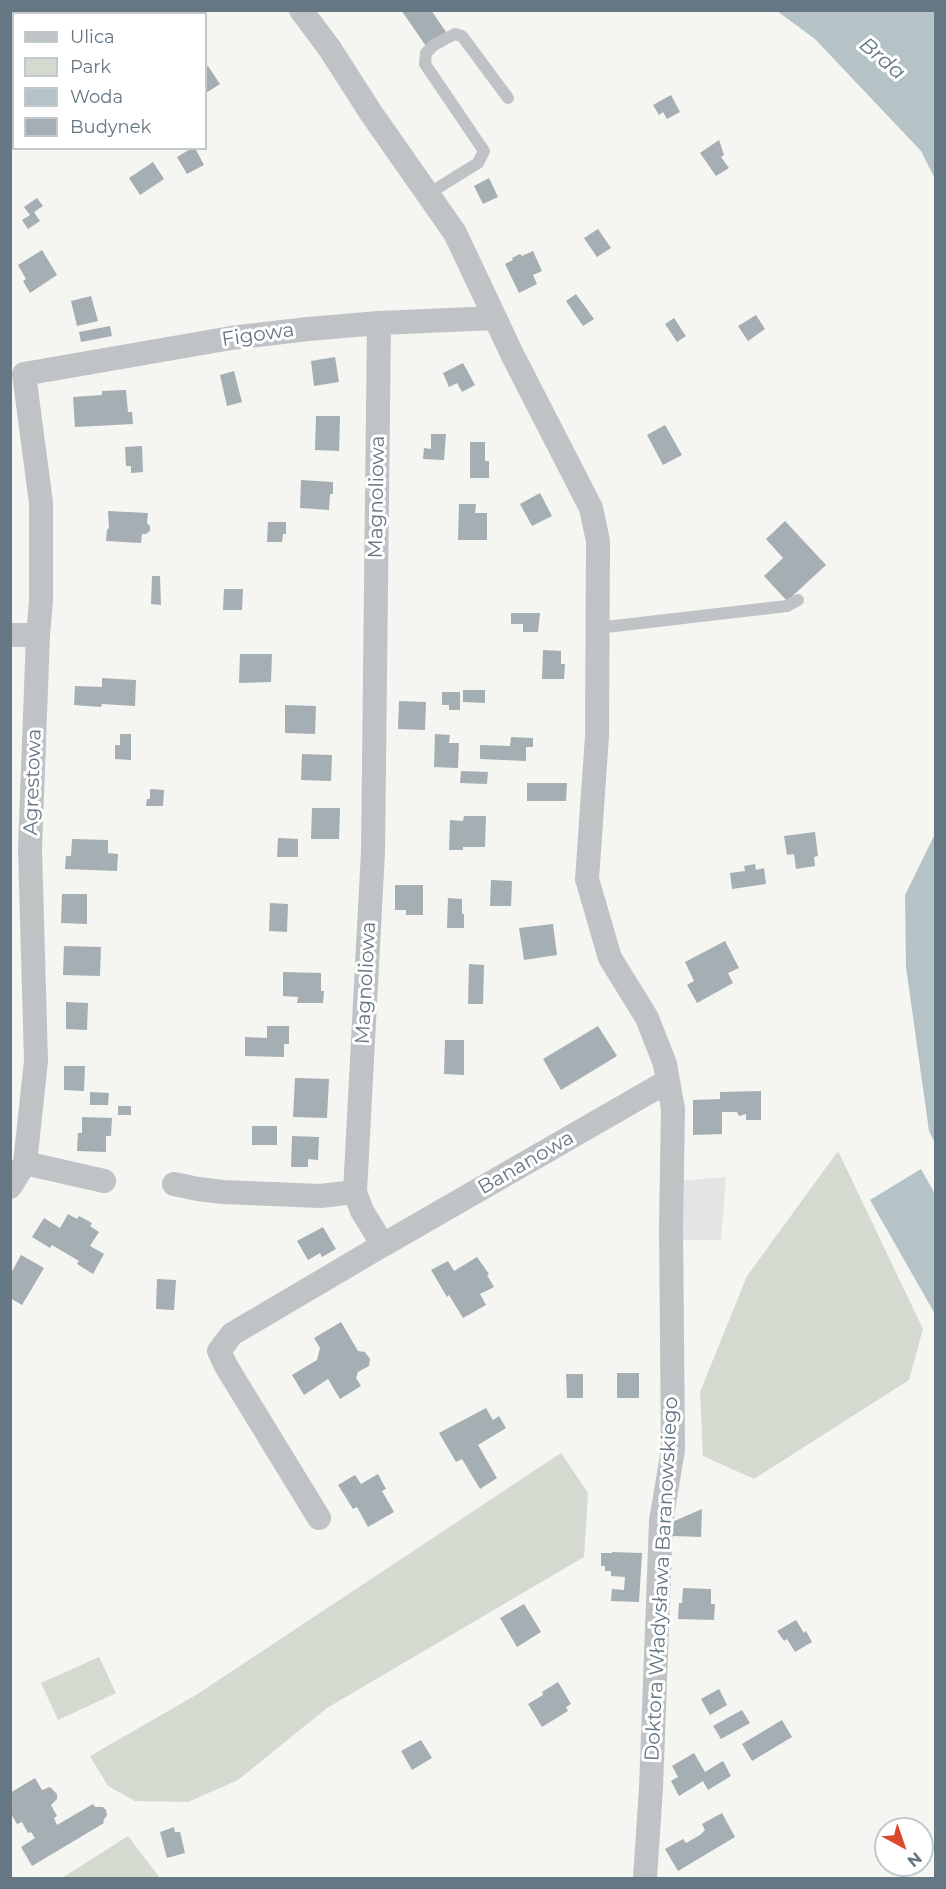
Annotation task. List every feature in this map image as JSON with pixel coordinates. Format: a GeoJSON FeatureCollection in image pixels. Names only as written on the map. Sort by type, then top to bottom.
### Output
{"type":"FeatureCollection","features":[{"type":"Feature","properties":{"kind":"street","name":"Doktora Władysława Baranowskiego"},"geometry":{"type":"LineString","coordinates":[[301,10],[455,233],[495,318],[591,508],[598,542],[597,736],[587,879],[610,958],[647,1018],[665,1064],[673,1109],[671,1226],[673,1450],[661,1521],[653,1742],[645,1878]]}},
{"type":"Feature","properties":{"kind":"street","name":"Figowa"},"geometry":{"type":"LineString","coordinates":[[24,374],[231,338],[379,323],[495,318]]}},
{"type":"Feature","properties":{"kind":"street","name":"Magnoliowa"},"geometry":{"type":"LineString","coordinates":[[379,323],[373,852],[355,1192],[362,1211],[383,1245]]}},
{"type":"Feature","properties":{"kind":"street","name":"Agrestowa"},"geometry":{"type":"LineString","coordinates":[[10,1187],[25,1163],[36,1061],[21,914],[30,849],[41,601],[41,503],[24,374]]}},
{"type":"Feature","properties":{"kind":"street"},"geometry":{"type":"LineString","coordinates":[[10,635],[38,635]]}},
{"type":"Feature","properties":{"kind":"street","name":"Bananowa"},"geometry":{"type":"LineString","coordinates":[[383,1245],[668,1081]]}},
{"type":"Feature","properties":{"kind":"street"},"geometry":{"type":"LineString","coordinates":[[25,1163],[104,1182]]}},
{"type":"Feature","properties":{"kind":"street"},"geometry":{"type":"LineString","coordinates":[[174,1184],[234,1192],[320,1196],[355,1192]]}},
{"type":"Feature","properties":{"kind":"street"},"geometry":{"type":"LineString","coordinates":[[319,1518],[219,1351],[232,1334],[383,1245]]}},
{"type":"Feature","properties":{"kind":"lane"},"geometry":{"type":"LineString","coordinates":[[428,194],[478,163],[484,151],[425,64],[426,53],[434,45],[455,34],[462,36],[508,98]]}},
{"type":"Feature","properties":{"kind":"lane"},"geometry":{"type":"LineString","coordinates":[[597,628],[788,606],[798,600]]}},
{"type":"Feature","properties":{"kind":"shaded area"},"geometry":{"type":"Polygon","coordinates":[[[726,1177],[721,1240],[679,1240],[676,1181],[726,1177]]]}},
{"type":"Feature","properties":{"kind":"green space"},"geometry":{"type":"Polygon","coordinates":[[[838,1151],[923,1329],[909,1380],[754,1479],[703,1456],[700,1392],[747,1276],[838,1151]]]}},
{"type":"Feature","properties":{"kind":"green space"},"geometry":{"type":"Polygon","coordinates":[[[561,1453],[588,1493],[584,1557],[327,1708],[238,1780],[188,1802],[135,1801],[108,1786],[90,1756],[196,1695],[561,1453]]]}},
{"type":"Feature","properties":{"kind":"green space"},"geometry":{"type":"Polygon","coordinates":[[[99,1657],[116,1693],[58,1720],[41,1683],[99,1657]]]}},
{"type":"Feature","properties":{"kind":"green space"},"geometry":{"type":"Polygon","coordinates":[[[128,1836],[160,1878],[62,1878],[128,1836]]]}},
{"type":"Feature","properties":{"kind":"water","name":"Brda"},"geometry":{"type":"Polygon","coordinates":[[[777,11],[935,11],[935,179],[921,151],[815,39],[777,11]]]}},
{"type":"Feature","properties":{"kind":"water"},"geometry":{"type":"Polygon","coordinates":[[[935,834],[935,1143],[929,1131],[906,967],[905,895],[935,834]]]}},
{"type":"Feature","properties":{"kind":"water"},"geometry":{"type":"Polygon","coordinates":[[[921,1169],[935,1194],[935,1314],[870,1200],[921,1169]]]}},
{"type":"Feature","properties":{"kind":"building"},"geometry":{"type":"Polygon","coordinates":[[[71,10],[90,10],[91,12],[69,12],[71,10]]]}},
{"type":"Feature","properties":{"kind":"building"},"geometry":{"type":"Polygon","coordinates":[[[401,10],[431,10],[446,32],[426,46],[401,10]]]}},
{"type":"Feature","properties":{"kind":"building"},"geometry":{"type":"Polygon","coordinates":[[[207,66],[220,84],[207,92],[207,66]]]}},
{"type":"Feature","properties":{"kind":"building"},"geometry":{"type":"Polygon","coordinates":[[[671,95],[680,112],[667,119],[663,112],[659,115],[653,105],[671,95]]]}},
{"type":"Feature","properties":{"kind":"building"},"geometry":{"type":"Polygon","coordinates":[[[719,140],[724,155],[721,157],[729,168],[716,176],[700,153],[719,140]]]}},
{"type":"Feature","properties":{"kind":"building"},"geometry":{"type":"Polygon","coordinates":[[[189,150],[196,150],[204,165],[187,174],[177,157],[189,150]]]}},
{"type":"Feature","properties":{"kind":"building"},"geometry":{"type":"Polygon","coordinates":[[[153,162],[164,179],[140,195],[129,178],[153,162]]]}},
{"type":"Feature","properties":{"kind":"building"},"geometry":{"type":"Polygon","coordinates":[[[489,178],[498,197],[483,204],[474,186],[489,178]]]}},
{"type":"Feature","properties":{"kind":"building"},"geometry":{"type":"Polygon","coordinates":[[[37,198],[43,206],[34,212],[40,221],[28,229],[22,220],[30,215],[24,207],[37,198]]]}},
{"type":"Feature","properties":{"kind":"building"},"geometry":{"type":"Polygon","coordinates":[[[598,229],[611,248],[597,257],[584,238],[598,229]]]}},
{"type":"Feature","properties":{"kind":"building"},"geometry":{"type":"Polygon","coordinates":[[[42,250],[57,275],[30,293],[23,281],[26,279],[18,265],[42,250]]]}},
{"type":"Feature","properties":{"kind":"building"},"geometry":{"type":"Polygon","coordinates":[[[533,251],[542,271],[533,275],[537,284],[519,293],[505,264],[520,254],[522,256],[533,251]]]}},
{"type":"Feature","properties":{"kind":"building"},"geometry":{"type":"Polygon","coordinates":[[[576,294],[594,319],[583,326],[566,301],[576,294]]]}},
{"type":"Feature","properties":{"kind":"building"},"geometry":{"type":"Polygon","coordinates":[[[91,296],[98,321],[77,326],[71,301],[91,296]]]}},
{"type":"Feature","properties":{"kind":"building"},"geometry":{"type":"Polygon","coordinates":[[[756,315],[765,329],[748,341],[738,326],[756,315]]]}},
{"type":"Feature","properties":{"kind":"building"},"geometry":{"type":"Polygon","coordinates":[[[674,318],[686,336],[677,342],[665,324],[674,318]]]}},
{"type":"Feature","properties":{"kind":"building"},"geometry":{"type":"Polygon","coordinates":[[[110,326],[112,336],[81,342],[79,332],[110,326]]]}},
{"type":"Feature","properties":{"kind":"building"},"geometry":{"type":"Polygon","coordinates":[[[335,357],[339,382],[314,386],[311,361],[335,357]]]}},
{"type":"Feature","properties":{"kind":"building"},"geometry":{"type":"Polygon","coordinates":[[[463,363],[475,385],[462,392],[457,383],[449,387],[443,373],[463,363]]]}},
{"type":"Feature","properties":{"kind":"building"},"geometry":{"type":"Polygon","coordinates":[[[234,371],[242,402],[227,406],[220,375],[234,371]]]}},
{"type":"Feature","properties":{"kind":"building"},"geometry":{"type":"Polygon","coordinates":[[[126,390],[128,412],[132,412],[133,424],[75,427],[73,397],[102,395],[102,391],[126,390]]]}},
{"type":"Feature","properties":{"kind":"building"},"geometry":{"type":"Polygon","coordinates":[[[316,416],[340,416],[339,451],[315,450],[316,416]]]}},
{"type":"Feature","properties":{"kind":"building"},"geometry":{"type":"Polygon","coordinates":[[[665,425],[682,455],[663,465],[647,435],[665,425]]]}},
{"type":"Feature","properties":{"kind":"building"},"geometry":{"type":"Polygon","coordinates":[[[431,434],[446,434],[444,460],[423,459],[424,448],[431,449],[431,434]]]}},
{"type":"Feature","properties":{"kind":"building"},"geometry":{"type":"Polygon","coordinates":[[[470,442],[485,442],[485,461],[489,461],[489,478],[470,478],[470,442]]]}},
{"type":"Feature","properties":{"kind":"building"},"geometry":{"type":"Polygon","coordinates":[[[142,446],[143,472],[131,473],[131,466],[126,466],[125,447],[142,446]]]}},
{"type":"Feature","properties":{"kind":"building"},"geometry":{"type":"Polygon","coordinates":[[[301,480],[333,482],[329,510],[300,508],[301,480]]]}},
{"type":"Feature","properties":{"kind":"building"},"geometry":{"type":"Polygon","coordinates":[[[540,493],[552,516],[532,526],[520,504],[540,493]]]}},
{"type":"Feature","properties":{"kind":"building"},"geometry":{"type":"Polygon","coordinates":[[[459,504],[476,504],[475,513],[487,513],[487,540],[458,540],[459,504]]]}},
{"type":"Feature","properties":{"kind":"building"},"geometry":{"type":"Polygon","coordinates":[[[108,511],[148,513],[147,523],[150,531],[142,534],[141,543],[106,541],[109,528],[108,511]]]}},
{"type":"Feature","properties":{"kind":"building"},"geometry":{"type":"Polygon","coordinates":[[[785,521],[826,565],[787,601],[764,576],[783,558],[766,539],[785,521]]]}},
{"type":"Feature","properties":{"kind":"building"},"geometry":{"type":"Polygon","coordinates":[[[268,522],[286,522],[286,534],[283,534],[282,542],[267,542],[268,522]]]}},
{"type":"Feature","properties":{"kind":"building"},"geometry":{"type":"Polygon","coordinates":[[[152,576],[160,576],[161,605],[151,604],[152,576]]]}},
{"type":"Feature","properties":{"kind":"building"},"geometry":{"type":"Polygon","coordinates":[[[224,589],[243,589],[242,610],[223,610],[224,589]]]}},
{"type":"Feature","properties":{"kind":"building"},"geometry":{"type":"Polygon","coordinates":[[[511,613],[540,613],[538,632],[523,632],[523,624],[511,624],[511,613]]]}},
{"type":"Feature","properties":{"kind":"building"},"geometry":{"type":"Polygon","coordinates":[[[543,650],[561,651],[561,664],[565,664],[564,679],[542,679],[543,650]]]}},
{"type":"Feature","properties":{"kind":"building"},"geometry":{"type":"Polygon","coordinates":[[[240,654],[272,654],[271,682],[239,683],[240,654]]]}},
{"type":"Feature","properties":{"kind":"building"},"geometry":{"type":"Polygon","coordinates":[[[102,678],[136,680],[135,706],[74,705],[75,686],[102,687],[102,678]]]}},
{"type":"Feature","properties":{"kind":"building"},"geometry":{"type":"Polygon","coordinates":[[[463,690],[485,690],[485,703],[463,702],[463,690]]]}},
{"type":"Feature","properties":{"kind":"building"},"geometry":{"type":"Polygon","coordinates":[[[442,692],[460,692],[460,710],[449,710],[449,705],[442,705],[442,692]]]}},
{"type":"Feature","properties":{"kind":"building"},"geometry":{"type":"Polygon","coordinates":[[[399,701],[426,702],[425,730],[398,729],[399,701]]]}},
{"type":"Feature","properties":{"kind":"building"},"geometry":{"type":"Polygon","coordinates":[[[285,705],[316,706],[315,734],[285,733],[285,705]]]}},
{"type":"Feature","properties":{"kind":"building"},"geometry":{"type":"Polygon","coordinates":[[[120,734],[131,734],[131,760],[115,759],[115,745],[120,745],[120,734]]]}},
{"type":"Feature","properties":{"kind":"building"},"geometry":{"type":"Polygon","coordinates":[[[435,734],[450,735],[449,743],[459,743],[458,768],[434,767],[435,734]]]}},
{"type":"Feature","properties":{"kind":"building"},"geometry":{"type":"Polygon","coordinates":[[[511,737],[533,738],[533,747],[526,747],[526,761],[480,759],[480,745],[510,746],[511,737]]]}},
{"type":"Feature","properties":{"kind":"building"},"geometry":{"type":"Polygon","coordinates":[[[302,754],[332,755],[331,781],[301,780],[302,754]]]}},
{"type":"Feature","properties":{"kind":"building"},"geometry":{"type":"Polygon","coordinates":[[[461,771],[488,772],[487,784],[460,783],[461,771]]]}},
{"type":"Feature","properties":{"kind":"building"},"geometry":{"type":"Polygon","coordinates":[[[527,783],[567,783],[566,801],[527,801],[527,783]]]}},
{"type":"Feature","properties":{"kind":"building"},"geometry":{"type":"Polygon","coordinates":[[[150,789],[164,790],[163,806],[146,806],[147,799],[150,799],[150,789]]]}},
{"type":"Feature","properties":{"kind":"building"},"geometry":{"type":"Polygon","coordinates":[[[312,808],[340,808],[339,839],[311,839],[312,808]]]}},
{"type":"Feature","properties":{"kind":"building"},"geometry":{"type":"Polygon","coordinates":[[[464,816],[486,816],[485,847],[463,847],[463,850],[449,850],[450,820],[463,821],[464,816]]]}},
{"type":"Feature","properties":{"kind":"building"},"geometry":{"type":"Polygon","coordinates":[[[815,832],[818,856],[814,857],[815,866],[796,869],[794,854],[787,855],[784,836],[815,832]]]}},
{"type":"Feature","properties":{"kind":"building"},"geometry":{"type":"Polygon","coordinates":[[[278,838],[298,839],[298,857],[277,857],[278,838]]]}},
{"type":"Feature","properties":{"kind":"building"},"geometry":{"type":"Polygon","coordinates":[[[72,839],[108,840],[108,853],[118,854],[117,871],[65,869],[66,856],[71,856],[72,839]]]}},
{"type":"Feature","properties":{"kind":"building"},"geometry":{"type":"Polygon","coordinates":[[[755,864],[756,870],[764,868],[766,884],[732,889],[730,873],[745,871],[744,866],[755,864]]]}},
{"type":"Feature","properties":{"kind":"building"},"geometry":{"type":"Polygon","coordinates":[[[491,880],[512,881],[511,906],[490,906],[491,880]]]}},
{"type":"Feature","properties":{"kind":"building"},"geometry":{"type":"Polygon","coordinates":[[[395,885],[423,885],[423,915],[406,915],[406,910],[395,910],[395,885]]]}},
{"type":"Feature","properties":{"kind":"building"},"geometry":{"type":"Polygon","coordinates":[[[62,894],[87,894],[87,924],[61,923],[62,894]]]}},
{"type":"Feature","properties":{"kind":"building"},"geometry":{"type":"Polygon","coordinates":[[[448,898],[462,899],[464,928],[447,928],[448,898]]]}},
{"type":"Feature","properties":{"kind":"building"},"geometry":{"type":"Polygon","coordinates":[[[270,903],[288,904],[287,932],[269,931],[270,903]]]}},
{"type":"Feature","properties":{"kind":"building"},"geometry":{"type":"Polygon","coordinates":[[[553,924],[557,955],[524,960],[519,928],[553,924]]]}},
{"type":"Feature","properties":{"kind":"building"},"geometry":{"type":"Polygon","coordinates":[[[725,941],[739,968],[728,973],[733,983],[697,1003],[687,985],[694,981],[685,962],[725,941]]]}},
{"type":"Feature","properties":{"kind":"building"},"geometry":{"type":"Polygon","coordinates":[[[64,946],[101,947],[100,976],[63,975],[64,946]]]}},
{"type":"Feature","properties":{"kind":"building"},"geometry":{"type":"Polygon","coordinates":[[[469,964],[484,965],[483,1004],[468,1004],[469,964]]]}},
{"type":"Feature","properties":{"kind":"building"},"geometry":{"type":"Polygon","coordinates":[[[283,972],[321,973],[323,1003],[297,1003],[298,997],[283,996],[283,972]]]}},
{"type":"Feature","properties":{"kind":"building"},"geometry":{"type":"Polygon","coordinates":[[[66,1002],[88,1003],[87,1030],[66,1029],[66,1002]]]}},
{"type":"Feature","properties":{"kind":"building"},"geometry":{"type":"Polygon","coordinates":[[[267,1026],[289,1026],[289,1044],[284,1044],[284,1057],[245,1056],[245,1037],[267,1038],[267,1026]]]}},
{"type":"Feature","properties":{"kind":"building"},"geometry":{"type":"Polygon","coordinates":[[[598,1026],[617,1056],[561,1090],[543,1059],[598,1026]]]}},
{"type":"Feature","properties":{"kind":"building"},"geometry":{"type":"Polygon","coordinates":[[[445,1040],[464,1040],[464,1075],[444,1074],[445,1040]]]}},
{"type":"Feature","properties":{"kind":"building"},"geometry":{"type":"Polygon","coordinates":[[[64,1066],[85,1066],[84,1091],[64,1090],[64,1066]]]}},
{"type":"Feature","properties":{"kind":"building"},"geometry":{"type":"Polygon","coordinates":[[[295,1078],[329,1079],[327,1118],[293,1117],[295,1078]]]}},
{"type":"Feature","properties":{"kind":"building"},"geometry":{"type":"Polygon","coordinates":[[[761,1091],[761,1120],[746,1120],[746,1114],[739,1116],[737,1112],[722,1112],[722,1134],[693,1135],[693,1100],[720,1099],[720,1092],[761,1091]]]}},
{"type":"Feature","properties":{"kind":"building"},"geometry":{"type":"Polygon","coordinates":[[[90,1092],[109,1093],[108,1105],[90,1105],[90,1092]]]}},
{"type":"Feature","properties":{"kind":"building"},"geometry":{"type":"Polygon","coordinates":[[[118,1106],[131,1106],[131,1115],[118,1115],[118,1106]]]}},
{"type":"Feature","properties":{"kind":"building"},"geometry":{"type":"Polygon","coordinates":[[[82,1117],[112,1118],[111,1136],[106,1136],[106,1152],[77,1151],[78,1133],[82,1133],[82,1117]]]}},
{"type":"Feature","properties":{"kind":"building"},"geometry":{"type":"Polygon","coordinates":[[[252,1126],[277,1126],[277,1145],[252,1145],[252,1126]]]}},
{"type":"Feature","properties":{"kind":"building"},"geometry":{"type":"Polygon","coordinates":[[[292,1136],[319,1137],[318,1160],[308,1159],[308,1167],[291,1167],[292,1136]]]}},
{"type":"Feature","properties":{"kind":"building"},"geometry":{"type":"Polygon","coordinates":[[[68,1214],[77,1219],[79,1216],[92,1223],[90,1226],[99,1232],[90,1246],[104,1254],[93,1274],[77,1264],[79,1261],[52,1245],[50,1248],[32,1237],[44,1218],[60,1228],[68,1214]]]}},
{"type":"Feature","properties":{"kind":"building"},"geometry":{"type":"Polygon","coordinates":[[[323,1227],[336,1249],[322,1257],[320,1253],[308,1260],[297,1241],[323,1227]]]}},
{"type":"Feature","properties":{"kind":"building"},"geometry":{"type":"Polygon","coordinates":[[[21,1255],[44,1268],[22,1305],[10,1298],[10,1275],[21,1255]]]}},
{"type":"Feature","properties":{"kind":"building"},"geometry":{"type":"Polygon","coordinates":[[[477,1257],[489,1274],[487,1275],[494,1287],[480,1294],[486,1305],[463,1318],[431,1270],[448,1261],[454,1271],[477,1257]]]}},
{"type":"Feature","properties":{"kind":"building"},"geometry":{"type":"Polygon","coordinates":[[[157,1279],[176,1280],[174,1310],[156,1309],[157,1279]]]}},
{"type":"Feature","properties":{"kind":"building"},"geometry":{"type":"Polygon","coordinates":[[[341,1322],[358,1351],[365,1352],[370,1359],[369,1366],[358,1372],[356,1378],[361,1386],[340,1399],[328,1379],[304,1395],[292,1375],[317,1360],[320,1348],[314,1338],[341,1322]]]}},
{"type":"Feature","properties":{"kind":"building"},"geometry":{"type":"Polygon","coordinates":[[[617,1373],[639,1373],[639,1398],[617,1398],[617,1373]]]}},
{"type":"Feature","properties":{"kind":"building"},"geometry":{"type":"Polygon","coordinates":[[[566,1374],[583,1374],[583,1398],[567,1398],[566,1374]]]}},
{"type":"Feature","properties":{"kind":"building"},"geometry":{"type":"Polygon","coordinates":[[[486,1408],[493,1420],[499,1416],[506,1428],[478,1445],[497,1478],[480,1489],[462,1459],[456,1462],[439,1433],[486,1408]]]}},
{"type":"Feature","properties":{"kind":"building"},"geometry":{"type":"Polygon","coordinates":[[[378,1474],[386,1489],[382,1491],[394,1512],[368,1527],[357,1507],[353,1509],[338,1485],[355,1475],[361,1484],[378,1474]]]}},
{"type":"Feature","properties":{"kind":"building"},"geometry":{"type":"Polygon","coordinates":[[[702,1509],[701,1537],[672,1536],[672,1522],[702,1509]]]}},
{"type":"Feature","properties":{"kind":"building"},"geometry":{"type":"Polygon","coordinates":[[[601,1553],[642,1553],[639,1602],[611,1601],[612,1589],[624,1590],[625,1577],[611,1576],[611,1571],[605,1571],[605,1566],[601,1566],[601,1553]]]}},
{"type":"Feature","properties":{"kind":"building"},"geometry":{"type":"Polygon","coordinates":[[[683,1588],[711,1589],[711,1604],[715,1604],[714,1620],[678,1619],[683,1588]]]}},
{"type":"Feature","properties":{"kind":"building"},"geometry":{"type":"Polygon","coordinates":[[[524,1604],[541,1632],[517,1647],[500,1618],[524,1604]]]}},
{"type":"Feature","properties":{"kind":"building"},"geometry":{"type":"Polygon","coordinates":[[[796,1620],[812,1642],[795,1652],[787,1639],[784,1641],[777,1631],[796,1620]]]}},
{"type":"Feature","properties":{"kind":"building"},"geometry":{"type":"Polygon","coordinates":[[[558,1682],[571,1704],[566,1707],[568,1711],[542,1727],[528,1704],[558,1682]]]}},
{"type":"Feature","properties":{"kind":"building"},"geometry":{"type":"Polygon","coordinates":[[[719,1689],[727,1705],[710,1715],[701,1699],[719,1689]]]}},
{"type":"Feature","properties":{"kind":"building"},"geometry":{"type":"Polygon","coordinates":[[[742,1710],[750,1723],[721,1739],[713,1726],[742,1710]]]}},
{"type":"Feature","properties":{"kind":"building"},"geometry":{"type":"Polygon","coordinates":[[[782,1720],[792,1737],[752,1761],[742,1744],[782,1720]]]}},
{"type":"Feature","properties":{"kind":"building"},"geometry":{"type":"Polygon","coordinates":[[[421,1740],[432,1758],[412,1770],[401,1751],[421,1740]]]}},
{"type":"Feature","properties":{"kind":"building"},"geometry":{"type":"Polygon","coordinates":[[[694,1753],[705,1772],[723,1761],[731,1776],[708,1790],[703,1781],[679,1796],[671,1781],[678,1777],[672,1766],[694,1753]]]}},
{"type":"Feature","properties":{"kind":"building"},"geometry":{"type":"Polygon","coordinates":[[[35,1778],[42,1790],[50,1787],[57,1794],[57,1799],[51,1805],[57,1816],[54,1818],[57,1825],[93,1804],[95,1807],[103,1807],[107,1815],[104,1823],[32,1866],[21,1847],[35,1838],[31,1832],[28,1833],[22,1822],[17,1824],[10,1812],[10,1807],[13,1806],[10,1803],[10,1793],[35,1778]]]}},
{"type":"Feature","properties":{"kind":"building"},"geometry":{"type":"Polygon","coordinates":[[[722,1813],[735,1837],[678,1871],[665,1849],[683,1839],[686,1843],[700,1835],[705,1830],[702,1824],[722,1813]]]}},
{"type":"Feature","properties":{"kind":"building"},"geometry":{"type":"Polygon","coordinates":[[[174,1827],[175,1832],[180,1832],[185,1853],[167,1858],[160,1832],[174,1827]]]}}]}
